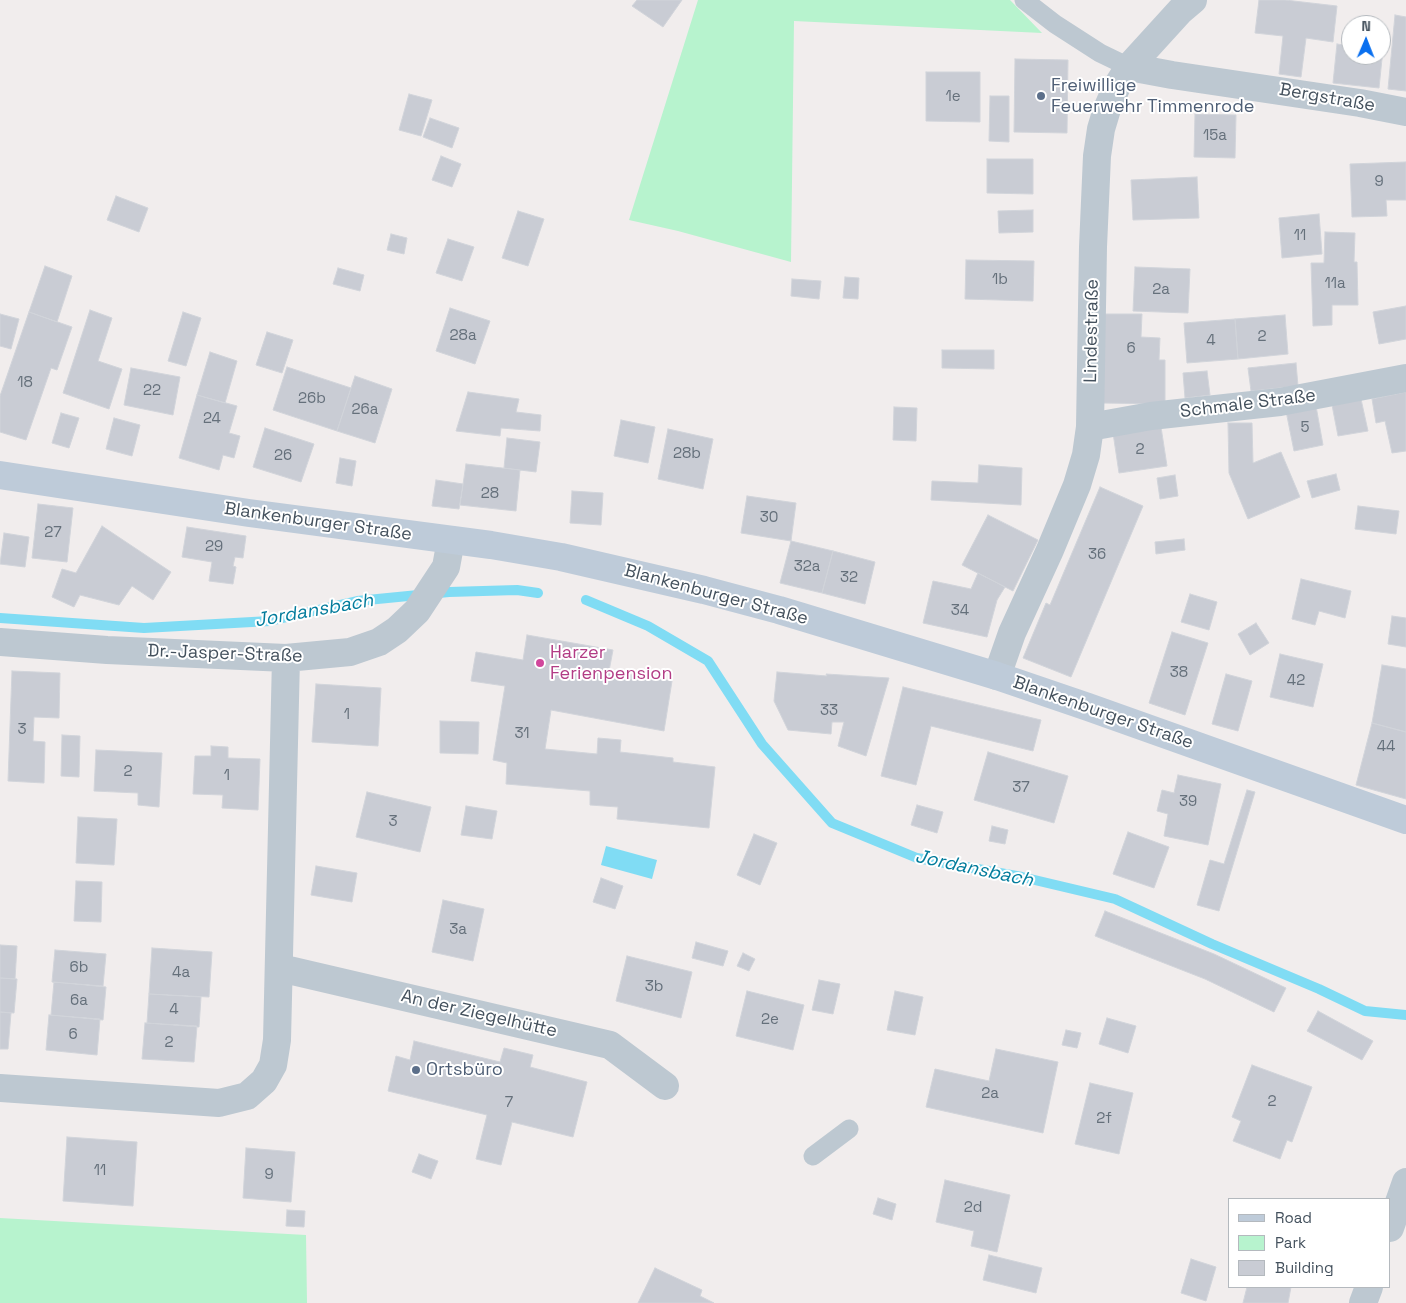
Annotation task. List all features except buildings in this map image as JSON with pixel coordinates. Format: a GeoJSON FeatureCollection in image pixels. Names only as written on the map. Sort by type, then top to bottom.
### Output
{"type":"FeatureCollection","features":[{"type":"Feature","properties":{"kind":"main road","name":"Blankenburger Straße"},"geometry":{"type":"LineString","coordinates":[[0,474],[249,513],[451,540],[560,557],[704,590],[997,676],[1088,706],[1406,820]]}},
{"type":"Feature","properties":{"kind":"street","name":"Lindestraße"},"geometry":{"type":"LineString","coordinates":[[997,676],[1012,633],[1077,485],[1086,455],[1090,427],[1093,247],[1097,156],[1106,109],[1129,67],[1192,0]]}},
{"type":"Feature","properties":{"kind":"street","name":"Bergstraße"},"geometry":{"type":"LineString","coordinates":[[1129,67],[1360,103],[1406,112]]}},
{"type":"Feature","properties":{"kind":"street","name":"Schmale Straße"},"geometry":{"type":"LineString","coordinates":[[1090,427],[1151,416],[1280,402],[1406,378]]}},
{"type":"Feature","properties":{"kind":"street","name":"Dr.-Jasper-Straße"},"geometry":{"type":"LineString","coordinates":[[0,642],[107,650],[286,658],[350,652],[379,642],[397,630],[417,611],[446,567],[451,540]]}},
{"type":"Feature","properties":{"kind":"street"},"geometry":{"type":"LineString","coordinates":[[0,1088],[219,1103],[247,1096],[264,1081],[273,1065],[277,1040],[286,658]]}},
{"type":"Feature","properties":{"kind":"street","name":"An der Ziegelhütte"},"geometry":{"type":"LineString","coordinates":[[280,968],[610,1045],[666,1086]]}},
{"type":"Feature","properties":{"kind":"street"},"geometry":{"type":"LineString","coordinates":[[1391,1225],[1406,1182]]}},
{"type":"Feature","properties":{"kind":"street"},"geometry":{"type":"LineString","coordinates":[[1363,1303],[1369,1288]]}},
{"type":"Feature","properties":{"kind":"lane"},"geometry":{"type":"LineString","coordinates":[[1024,0],[1055,24],[1100,53],[1129,67]]}},
{"type":"Feature","properties":{"kind":"lane"},"geometry":{"type":"LineString","coordinates":[[813,1156],[849,1128]]}},
{"type":"Feature","properties":{"kind":"green space"},"geometry":{"type":"Polygon","coordinates":[[[698,0],[1010,0],[1042,33],[794,21],[791,262],[678,231],[629,220],[698,0]]]}},
{"type":"Feature","properties":{"kind":"green space"},"geometry":{"type":"Polygon","coordinates":[[[0,1218],[306,1235],[307,1303],[0,1303],[0,1218]]]}},
{"type":"Feature","properties":{"kind":"water"},"geometry":{"type":"Polygon","coordinates":[[[606,846],[657,860],[652,879],[601,865],[606,846]]]}},
{"type":"Feature","properties":{"kind":"waterway","name":"Jordansbach"},"geometry":{"type":"LineString","coordinates":[[0,618],[144,628],[270,621],[357,601],[449,592],[517,590],[538,593]]}},
{"type":"Feature","properties":{"kind":"waterway","name":"Jordansbach"},"geometry":{"type":"LineString","coordinates":[[586,600],[648,626],[708,661],[762,744],[832,823],[917,858],[1022,877],[1115,899],[1365,1011],[1406,1015]]}},
{"type":"Feature","properties":{"kind":"place","name":"Freiwillige Feuerwehr Timmenrode"},"geometry":{"type":"Point","coordinates":[1041,96]}},
{"type":"Feature","properties":{"kind":"place","name":"Harzer Ferienpension"},"geometry":{"type":"Point","coordinates":[540,663]}},
{"type":"Feature","properties":{"kind":"place","name":"Ortsbüro"},"geometry":{"type":"Point","coordinates":[416,1070]}}]}
